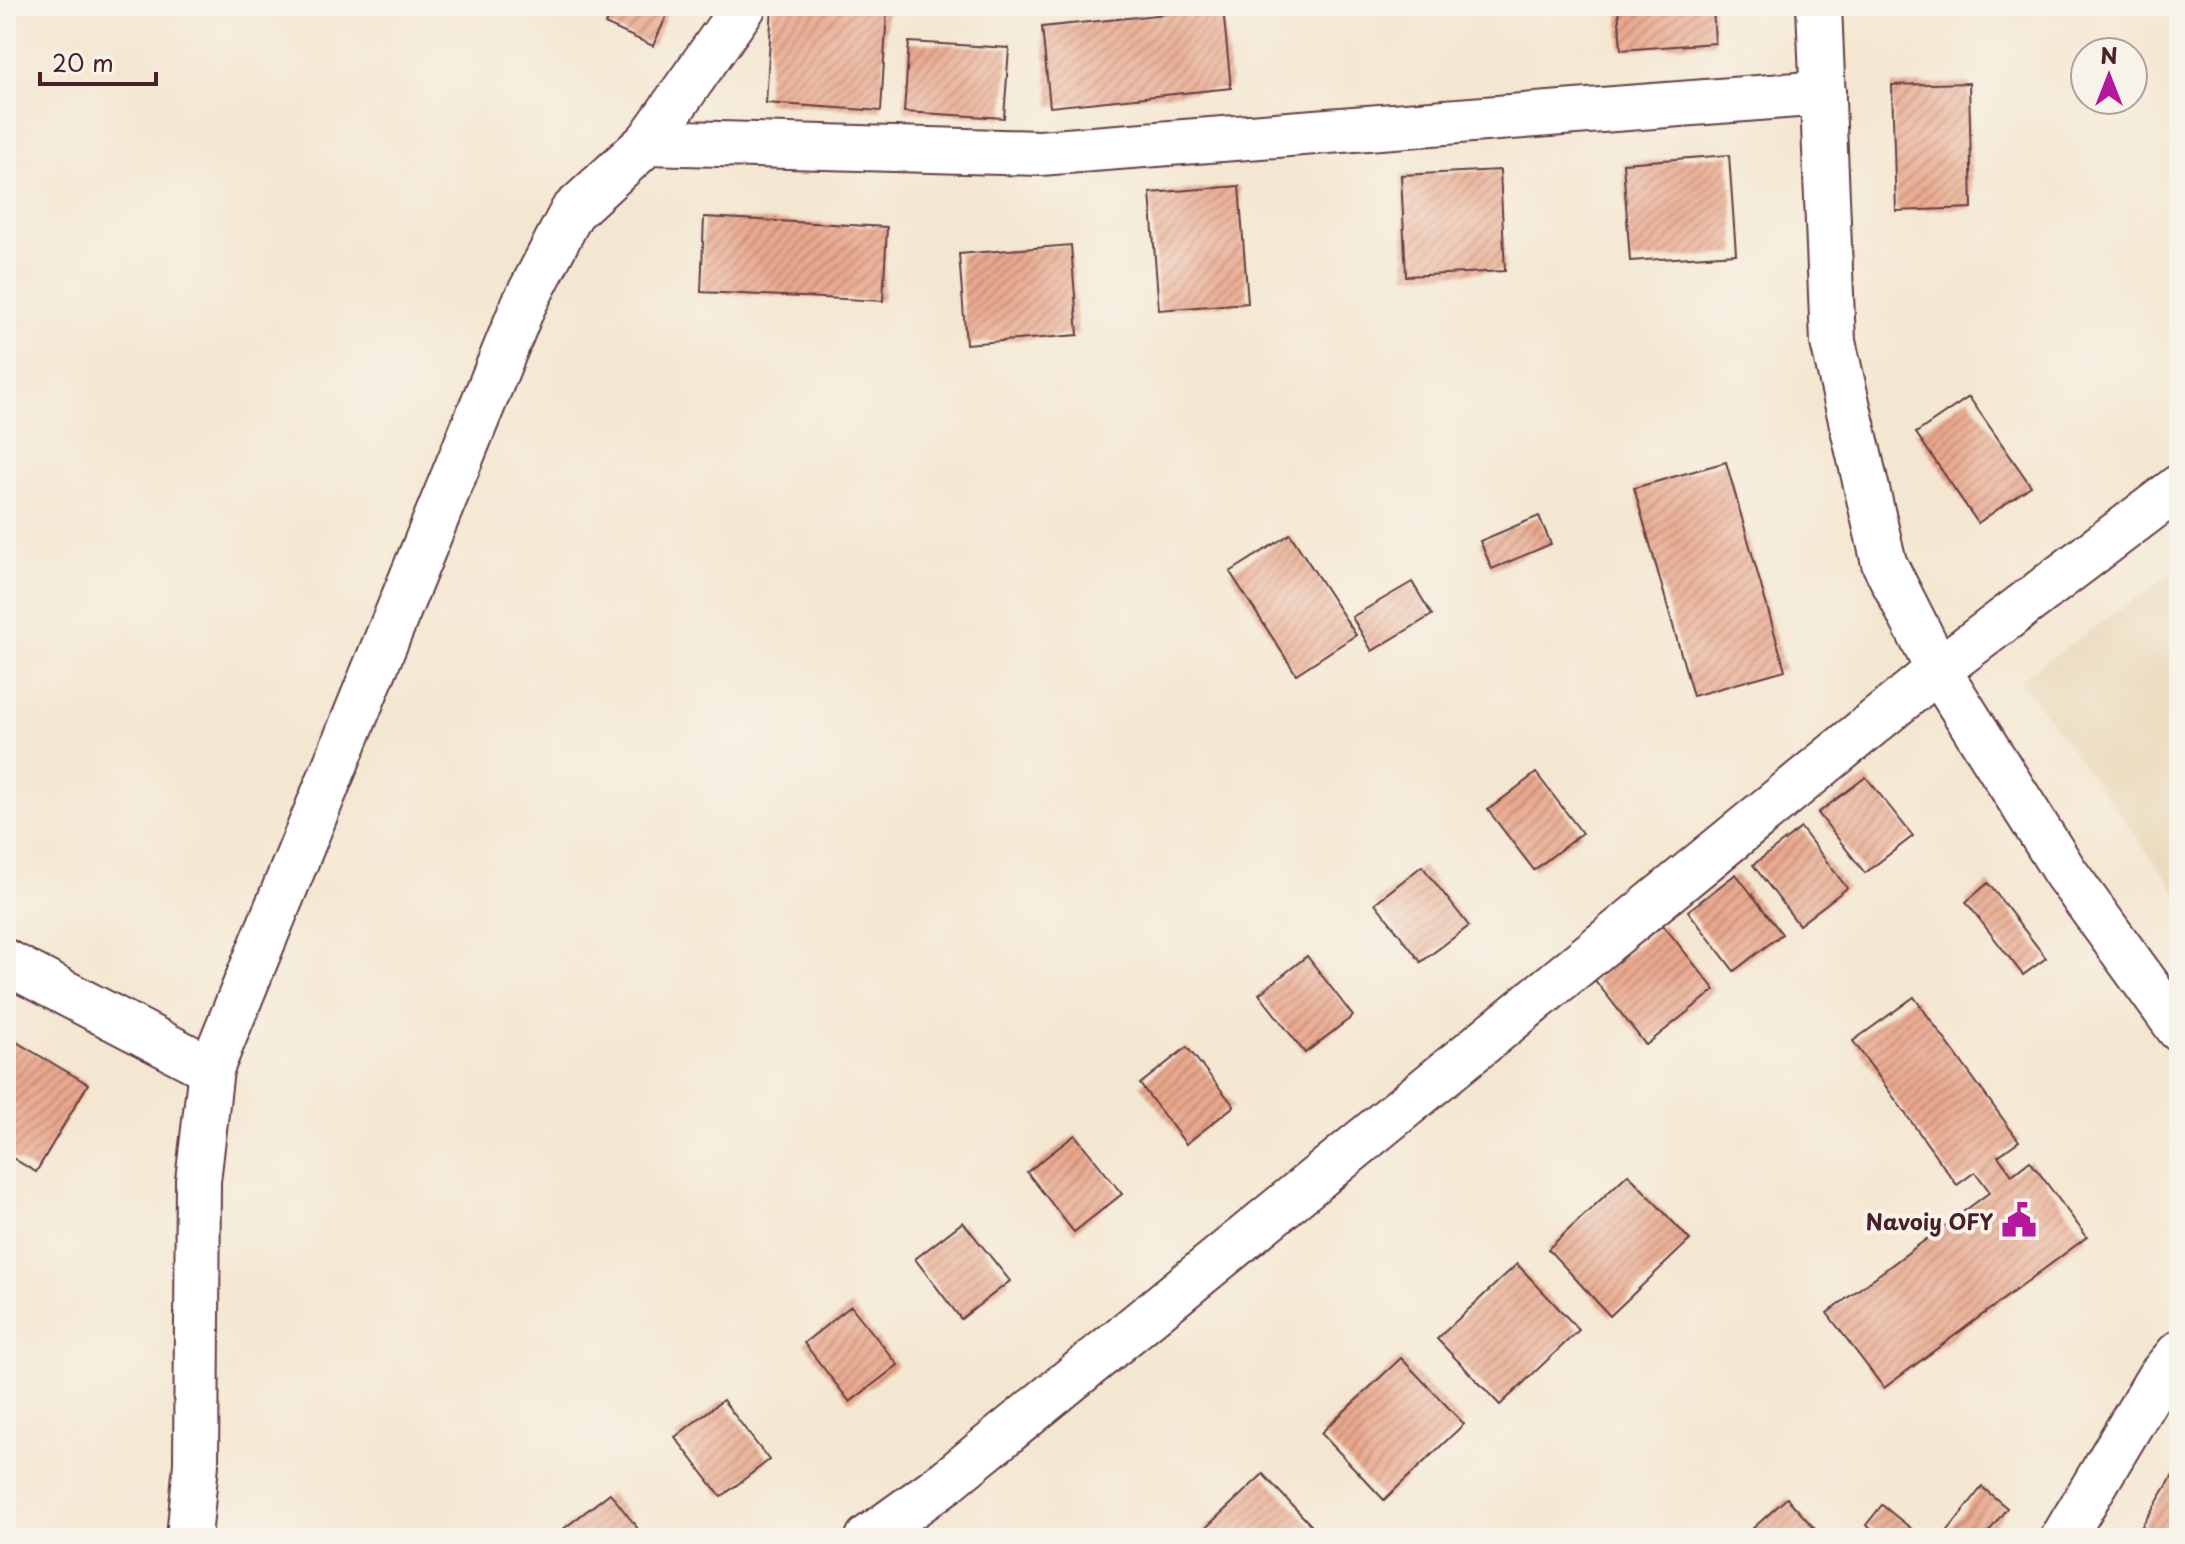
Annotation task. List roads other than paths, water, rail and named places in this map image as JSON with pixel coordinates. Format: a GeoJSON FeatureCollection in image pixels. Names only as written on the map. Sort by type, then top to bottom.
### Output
{"type":"FeatureCollection","features":[{"type":"Feature","properties":{"kind":"street"},"geometry":{"type":"LineString","coordinates":[[189,1538],[196,1464],[198,1181],[211,1069],[523,306],[572,212],[648,142],[744,6]]}},
{"type":"Feature","properties":{"kind":"street"},"geometry":{"type":"LineString","coordinates":[[1819,6],[1833,342],[1884,563],[1938,670],[2065,872],[2179,1029]]}},
{"type":"Feature","properties":{"kind":"street"},"geometry":{"type":"LineString","coordinates":[[648,142],[1040,153],[1823,93]]}},
{"type":"Feature","properties":{"kind":"street"},"geometry":{"type":"LineString","coordinates":[[868,1538],[947,1481],[1938,670],[2179,487]]}},
{"type":"Feature","properties":{"kind":"street"},"geometry":{"type":"LineString","coordinates":[[6,962],[211,1069]]}},
{"type":"Feature","properties":{"kind":"street"},"geometry":{"type":"LineString","coordinates":[[2063,1538],[2159,1377],[2179,1353]]}},
{"type":"Feature","properties":{"kind":"place","name":"Navoiy OFY"},"geometry":{"type":"Point","coordinates":[2019,1220]}}]}
